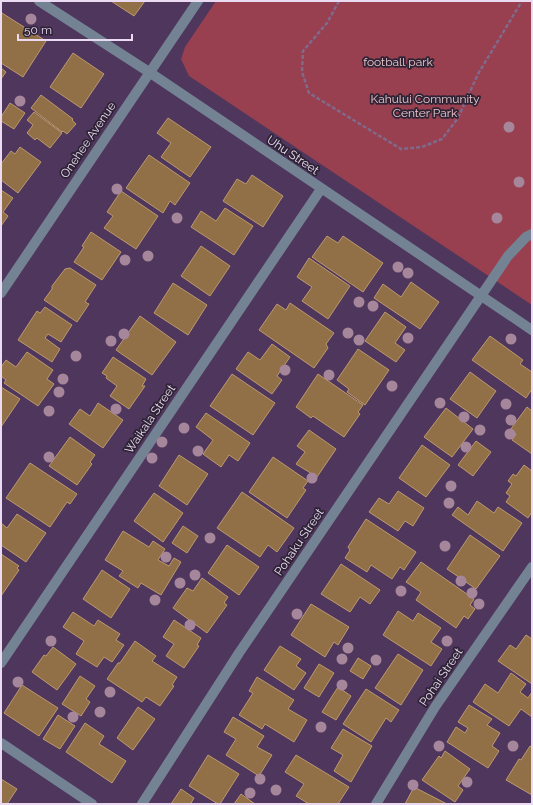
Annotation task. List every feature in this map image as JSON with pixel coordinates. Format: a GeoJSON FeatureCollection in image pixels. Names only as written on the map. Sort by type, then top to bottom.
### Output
{"type":"FeatureCollection","features":[{"type":"Feature","properties":{"kind":"street","name":"Uhu Street"},"geometry":{"type":"LineString","coordinates":[[39,1],[149,72],[532,330]]}},
{"type":"Feature","properties":{"kind":"street","name":"Onehee Avenue"},"geometry":{"type":"LineString","coordinates":[[1,293],[198,1]]}},
{"type":"Feature","properties":{"kind":"street","name":"Waikala Street"},"geometry":{"type":"LineString","coordinates":[[1,663],[321,189]]}},
{"type":"Feature","properties":{"kind":"street","name":"Pohaku Street"},"geometry":{"type":"LineString","coordinates":[[142,804],[243,646],[508,256],[526,237],[532,234]]}},
{"type":"Feature","properties":{"kind":"street","name":"Pohai Street"},"geometry":{"type":"LineString","coordinates":[[376,804],[435,707],[532,568]]}},
{"type":"Feature","properties":{"kind":"street"},"geometry":{"type":"LineString","coordinates":[[1,743],[92,804]]}},
{"type":"Feature","properties":{"kind":"path"},"geometry":{"type":"LineString","coordinates":[[339,1],[327,22],[303,51],[302,72],[309,93],[401,149],[422,147],[442,139],[458,118],[478,74],[522,1]]}},
{"type":"Feature","properties":{"kind":"green space","name":"Kahului Community Center Park"},"geometry":{"type":"Polygon","coordinates":[[[216,1],[532,1],[532,305],[189,76],[181,59],[185,47],[216,1]]]}},
{"type":"Feature","properties":{"kind":"building"},"geometry":{"type":"Polygon","coordinates":[[[111,1],[145,1],[134,16],[111,1]]]}},
{"type":"Feature","properties":{"kind":"building"},"geometry":{"type":"Polygon","coordinates":[[[2,13],[46,41],[23,77],[1,63],[2,13]]]}},
{"type":"Feature","properties":{"kind":"building"},"geometry":{"type":"Polygon","coordinates":[[[73,53],[104,74],[81,108],[50,87],[73,53]]]}},
{"type":"Feature","properties":{"kind":"building"},"geometry":{"type":"Polygon","coordinates":[[[1,68],[6,72],[1,79],[1,68]]]}},
{"type":"Feature","properties":{"kind":"building"},"geometry":{"type":"Polygon","coordinates":[[[41,95],[73,119],[72,120],[76,124],[67,134],[63,131],[62,132],[31,108],[41,95]]]}},
{"type":"Feature","properties":{"kind":"building"},"geometry":{"type":"Polygon","coordinates":[[[10,103],[25,113],[14,129],[1,121],[1,117],[10,103]]]}},
{"type":"Feature","properties":{"kind":"building"},"geometry":{"type":"Polygon","coordinates":[[[34,112],[62,133],[50,148],[37,138],[35,140],[27,133],[33,125],[27,120],[34,112]]]}},
{"type":"Feature","properties":{"kind":"building"},"geometry":{"type":"Polygon","coordinates":[[[168,118],[211,147],[190,177],[161,157],[171,143],[157,133],[168,118]]]}},
{"type":"Feature","properties":{"kind":"building"},"geometry":{"type":"Polygon","coordinates":[[[20,147],[41,162],[18,193],[1,180],[1,164],[11,151],[15,154],[20,147]]]}},
{"type":"Feature","properties":{"kind":"building"},"geometry":{"type":"Polygon","coordinates":[[[149,155],[190,183],[175,205],[170,201],[163,213],[126,188],[149,155]]]}},
{"type":"Feature","properties":{"kind":"building"},"geometry":{"type":"Polygon","coordinates":[[[252,175],[283,196],[263,227],[223,201],[237,179],[246,184],[252,175]]]}},
{"type":"Feature","properties":{"kind":"building"},"geometry":{"type":"Polygon","coordinates":[[[1,190],[13,198],[3,212],[8,216],[1,226],[1,190]]]}},
{"type":"Feature","properties":{"kind":"building"},"geometry":{"type":"Polygon","coordinates":[[[121,191],[158,216],[136,249],[104,228],[113,216],[107,212],[121,191]]]}},
{"type":"Feature","properties":{"kind":"building"},"geometry":{"type":"Polygon","coordinates":[[[225,208],[253,226],[234,255],[191,227],[201,211],[216,221],[225,208]]]}},
{"type":"Feature","properties":{"kind":"building"},"geometry":{"type":"Polygon","coordinates":[[[91,232],[121,252],[102,280],[74,262],[84,247],[82,246],[91,232]]]}},
{"type":"Feature","properties":{"kind":"building"},"geometry":{"type":"Polygon","coordinates":[[[327,236],[338,243],[343,236],[383,263],[363,292],[312,257],[327,236]]]}},
{"type":"Feature","properties":{"kind":"building"},"geometry":{"type":"Polygon","coordinates":[[[201,246],[230,266],[210,296],[181,276],[201,246]]]}},
{"type":"Feature","properties":{"kind":"building"},"geometry":{"type":"Polygon","coordinates":[[[309,258],[350,286],[328,319],[302,301],[312,287],[297,277],[309,258]]]}},
{"type":"Feature","properties":{"kind":"building"},"geometry":{"type":"Polygon","coordinates":[[[70,268],[96,285],[85,302],[89,304],[77,322],[44,300],[52,289],[52,286],[65,269],[70,268]]]}},
{"type":"Feature","properties":{"kind":"building"},"geometry":{"type":"Polygon","coordinates":[[[411,282],[439,302],[420,329],[374,298],[383,284],[401,297],[411,282]]]}},
{"type":"Feature","properties":{"kind":"building"},"geometry":{"type":"Polygon","coordinates":[[[173,283],[207,305],[188,335],[154,313],[173,283]]]}},
{"type":"Feature","properties":{"kind":"building"},"geometry":{"type":"Polygon","coordinates":[[[290,303],[334,333],[326,344],[328,348],[314,368],[259,330],[277,304],[286,310],[290,303]]]}},
{"type":"Feature","properties":{"kind":"building"},"geometry":{"type":"Polygon","coordinates":[[[45,307],[72,325],[61,342],[48,334],[45,338],[60,349],[52,362],[18,340],[37,311],[40,313],[45,307]]]}},
{"type":"Feature","properties":{"kind":"building"},"geometry":{"type":"Polygon","coordinates":[[[385,312],[406,327],[395,343],[405,350],[396,362],[365,341],[385,312]]]}},
{"type":"Feature","properties":{"kind":"building"},"geometry":{"type":"Polygon","coordinates":[[[140,316],[176,342],[152,375],[116,350],[140,316]]]}},
{"type":"Feature","properties":{"kind":"building"},"geometry":{"type":"Polygon","coordinates":[[[490,336],[523,360],[520,364],[532,372],[532,389],[526,398],[472,360],[490,336]]]}},
{"type":"Feature","properties":{"kind":"building"},"geometry":{"type":"Polygon","coordinates":[[[272,344],[290,357],[277,376],[282,380],[272,394],[236,369],[248,352],[260,360],[272,344]]]}},
{"type":"Feature","properties":{"kind":"building"},"geometry":{"type":"Polygon","coordinates":[[[358,349],[389,370],[365,405],[347,392],[349,389],[337,380],[358,349]]]}},
{"type":"Feature","properties":{"kind":"building"},"geometry":{"type":"Polygon","coordinates":[[[27,352],[53,370],[47,379],[54,384],[38,406],[4,383],[6,380],[1,376],[1,367],[6,360],[16,367],[27,352]]]}},
{"type":"Feature","properties":{"kind":"building"},"geometry":{"type":"Polygon","coordinates":[[[113,357],[146,379],[142,386],[145,386],[129,409],[110,396],[117,386],[102,373],[113,357]]]}},
{"type":"Feature","properties":{"kind":"building"},"geometry":{"type":"Polygon","coordinates":[[[470,372],[496,391],[477,418],[450,399],[470,372]]]}},
{"type":"Feature","properties":{"kind":"building"},"geometry":{"type":"Polygon","coordinates":[[[232,374],[275,403],[253,435],[210,406],[232,374]]]}},
{"type":"Feature","properties":{"kind":"building"},"geometry":{"type":"Polygon","coordinates":[[[318,374],[363,405],[358,412],[360,414],[344,437],[313,416],[311,418],[296,407],[318,374]]]}},
{"type":"Feature","properties":{"kind":"building"},"geometry":{"type":"Polygon","coordinates":[[[1,387],[20,399],[1,427],[1,387]]]}},
{"type":"Feature","properties":{"kind":"building"},"geometry":{"type":"Polygon","coordinates":[[[98,403],[123,420],[103,448],[69,424],[80,409],[90,416],[98,403]]]}},
{"type":"Feature","properties":{"kind":"building"},"geometry":{"type":"Polygon","coordinates":[[[527,407],[532,411],[532,454],[512,440],[516,434],[510,430],[527,407]]]}},
{"type":"Feature","properties":{"kind":"building"},"geometry":{"type":"Polygon","coordinates":[[[446,408],[473,429],[452,457],[424,437],[446,408]]]}},
{"type":"Feature","properties":{"kind":"building"},"geometry":{"type":"Polygon","coordinates":[[[206,413],[250,443],[238,461],[229,455],[221,467],[203,454],[213,440],[196,427],[206,413]]]}},
{"type":"Feature","properties":{"kind":"building"},"geometry":{"type":"Polygon","coordinates":[[[309,430],[336,449],[317,477],[296,464],[305,452],[297,446],[309,430]]]}},
{"type":"Feature","properties":{"kind":"building"},"geometry":{"type":"Polygon","coordinates":[[[70,437],[95,455],[90,462],[92,464],[77,485],[49,466],[70,437]]]}},
{"type":"Feature","properties":{"kind":"building"},"geometry":{"type":"Polygon","coordinates":[[[476,441],[491,452],[473,476],[458,465],[476,441]]]}},
{"type":"Feature","properties":{"kind":"building"},"geometry":{"type":"Polygon","coordinates":[[[422,445],[450,465],[426,497],[399,478],[422,445]]]}},
{"type":"Feature","properties":{"kind":"building"},"geometry":{"type":"Polygon","coordinates":[[[179,455],[208,474],[187,505],[159,486],[179,455]]]}},
{"type":"Feature","properties":{"kind":"building"},"geometry":{"type":"Polygon","coordinates":[[[273,457],[308,481],[303,488],[306,490],[287,518],[249,492],[273,457]]]}},
{"type":"Feature","properties":{"kind":"building"},"geometry":{"type":"Polygon","coordinates":[[[30,463],[77,494],[70,504],[67,502],[50,527],[6,498],[30,463]]]}},
{"type":"Feature","properties":{"kind":"building"},"geometry":{"type":"Polygon","coordinates":[[[524,465],[532,471],[532,512],[528,518],[506,502],[510,496],[506,493],[512,484],[508,481],[513,474],[516,476],[524,465]]]}},
{"type":"Feature","properties":{"kind":"building"},"geometry":{"type":"Polygon","coordinates":[[[398,491],[424,508],[413,526],[405,521],[398,531],[369,512],[379,498],[389,504],[398,491]]]}},
{"type":"Feature","properties":{"kind":"building"},"geometry":{"type":"Polygon","coordinates":[[[242,492],[294,528],[277,552],[268,545],[260,557],[217,528],[242,492]]]}},
{"type":"Feature","properties":{"kind":"building"},"geometry":{"type":"Polygon","coordinates":[[[154,493],[183,513],[163,542],[134,521],[154,493]]]}},
{"type":"Feature","properties":{"kind":"building"},"geometry":{"type":"Polygon","coordinates":[[[477,501],[494,513],[498,507],[522,523],[503,551],[452,515],[458,507],[468,515],[477,501]]]}},
{"type":"Feature","properties":{"kind":"building"},"geometry":{"type":"Polygon","coordinates":[[[17,514],[46,533],[26,562],[1,545],[1,523],[7,528],[17,514]]]}},
{"type":"Feature","properties":{"kind":"building"},"geometry":{"type":"Polygon","coordinates":[[[366,519],[416,552],[404,570],[400,567],[392,579],[371,565],[367,572],[345,558],[350,550],[348,547],[366,519]]]}},
{"type":"Feature","properties":{"kind":"building"},"geometry":{"type":"Polygon","coordinates":[[[183,526],[198,536],[187,553],[172,543],[183,526]]]}},
{"type":"Feature","properties":{"kind":"building"},"geometry":{"type":"Polygon","coordinates":[[[123,531],[149,547],[153,541],[165,549],[158,560],[169,566],[174,558],[181,562],[161,595],[141,583],[138,588],[119,576],[123,571],[105,560],[123,531]]]}},
{"type":"Feature","properties":{"kind":"building"},"geometry":{"type":"Polygon","coordinates":[[[470,535],[500,556],[476,589],[447,569],[470,535]]]}},
{"type":"Feature","properties":{"kind":"building"},"geometry":{"type":"Polygon","coordinates":[[[227,545],[259,567],[239,595],[208,573],[227,545]]]}},
{"type":"Feature","properties":{"kind":"building"},"geometry":{"type":"Polygon","coordinates":[[[1,554],[19,566],[17,568],[19,570],[1,596],[1,554]]]}},
{"type":"Feature","properties":{"kind":"building"},"geometry":{"type":"Polygon","coordinates":[[[421,562],[474,599],[470,605],[475,609],[468,619],[464,616],[456,628],[416,600],[421,592],[406,582],[421,562]]]}},
{"type":"Feature","properties":{"kind":"building"},"geometry":{"type":"Polygon","coordinates":[[[341,564],[380,590],[370,604],[360,597],[350,612],[321,594],[341,564]]]}},
{"type":"Feature","properties":{"kind":"building"},"geometry":{"type":"Polygon","coordinates":[[[102,570],[130,589],[111,618],[83,599],[102,570]]]}},
{"type":"Feature","properties":{"kind":"building"},"geometry":{"type":"Polygon","coordinates":[[[202,578],[228,597],[224,603],[227,605],[207,633],[173,608],[187,588],[193,591],[202,578]]]}},
{"type":"Feature","properties":{"kind":"building"},"geometry":{"type":"Polygon","coordinates":[[[311,604],[349,627],[338,645],[334,642],[325,657],[291,635],[311,604]]]}},
{"type":"Feature","properties":{"kind":"building"},"geometry":{"type":"Polygon","coordinates":[[[398,611],[413,621],[418,613],[441,628],[431,642],[442,649],[431,666],[383,635],[398,611]]]}},
{"type":"Feature","properties":{"kind":"building"},"geometry":{"type":"Polygon","coordinates":[[[73,612],[94,626],[98,620],[120,634],[116,640],[124,645],[112,662],[104,657],[97,667],[76,654],[84,641],[63,627],[73,612]]]}},
{"type":"Feature","properties":{"kind":"building"},"geometry":{"type":"Polygon","coordinates":[[[174,620],[201,638],[197,645],[199,646],[184,668],[166,656],[174,644],[163,637],[174,620]]]}},
{"type":"Feature","properties":{"kind":"building"},"geometry":{"type":"Polygon","coordinates":[[[526,635],[532,639],[532,684],[498,661],[510,645],[516,649],[526,635]]]}},
{"type":"Feature","properties":{"kind":"building"},"geometry":{"type":"Polygon","coordinates":[[[135,641],[156,656],[152,661],[177,677],[172,685],[174,686],[160,706],[146,697],[142,702],[107,679],[135,641]]]}},
{"type":"Feature","properties":{"kind":"building"},"geometry":{"type":"Polygon","coordinates":[[[280,646],[301,659],[296,666],[306,673],[294,690],[264,670],[280,646]]]}},
{"type":"Feature","properties":{"kind":"building"},"geometry":{"type":"Polygon","coordinates":[[[53,647],[76,664],[57,690],[32,672],[44,655],[46,656],[53,647]]]}},
{"type":"Feature","properties":{"kind":"building"},"geometry":{"type":"Polygon","coordinates":[[[398,654],[423,670],[401,705],[375,688],[398,654]]]}},
{"type":"Feature","properties":{"kind":"building"},"geometry":{"type":"Polygon","coordinates":[[[358,658],[371,666],[363,679],[350,671],[358,658]]]}},
{"type":"Feature","properties":{"kind":"building"},"geometry":{"type":"Polygon","coordinates":[[[319,664],[334,673],[319,697],[304,688],[319,664]]]}},
{"type":"Feature","properties":{"kind":"building"},"geometry":{"type":"Polygon","coordinates":[[[511,673],[526,684],[520,692],[528,698],[532,692],[532,717],[521,709],[509,726],[473,702],[485,684],[498,693],[511,673]]]}},
{"type":"Feature","properties":{"kind":"building"},"geometry":{"type":"Polygon","coordinates":[[[80,676],[95,686],[86,699],[90,702],[81,716],[62,704],[80,676]]]}},
{"type":"Feature","properties":{"kind":"building"},"geometry":{"type":"Polygon","coordinates":[[[257,677],[294,700],[288,709],[307,720],[294,742],[265,724],[262,729],[239,715],[253,693],[249,691],[257,677]]]}},
{"type":"Feature","properties":{"kind":"building"},"geometry":{"type":"Polygon","coordinates":[[[22,685],[58,708],[39,736],[4,713],[22,685]]]}},
{"type":"Feature","properties":{"kind":"building"},"geometry":{"type":"Polygon","coordinates":[[[338,687],[351,696],[336,720],[322,712],[338,687]]]}},
{"type":"Feature","properties":{"kind":"building"},"geometry":{"type":"Polygon","coordinates":[[[366,689],[399,710],[391,722],[386,718],[371,742],[343,724],[366,689]]]}},
{"type":"Feature","properties":{"kind":"building"},"geometry":{"type":"Polygon","coordinates":[[[469,705],[492,719],[487,725],[500,733],[492,746],[499,751],[488,768],[447,742],[456,727],[465,733],[468,728],[458,722],[469,705]]]}},
{"type":"Feature","properties":{"kind":"building"},"geometry":{"type":"Polygon","coordinates":[[[138,707],[155,719],[133,750],[117,738],[138,707]]]}},
{"type":"Feature","properties":{"kind":"building"},"geometry":{"type":"Polygon","coordinates":[[[58,715],[75,726],[60,749],[43,739],[58,715]]]}},
{"type":"Feature","properties":{"kind":"building"},"geometry":{"type":"Polygon","coordinates":[[[233,717],[264,736],[257,747],[272,755],[259,776],[226,755],[236,739],[224,732],[233,717]]]}},
{"type":"Feature","properties":{"kind":"building"},"geometry":{"type":"Polygon","coordinates":[[[85,723],[104,736],[99,744],[126,761],[112,783],[66,752],[85,723]]]}},
{"type":"Feature","properties":{"kind":"building"},"geometry":{"type":"Polygon","coordinates":[[[343,729],[372,746],[351,782],[334,771],[343,755],[331,748],[343,729]]]}},
{"type":"Feature","properties":{"kind":"building"},"geometry":{"type":"Polygon","coordinates":[[[530,746],[532,747],[532,795],[506,780],[519,759],[521,760],[530,746]]]}},
{"type":"Feature","properties":{"kind":"building"},"geometry":{"type":"Polygon","coordinates":[[[445,751],[470,769],[458,786],[463,790],[455,802],[422,780],[439,756],[441,758],[445,751]]]}},
{"type":"Feature","properties":{"kind":"building"},"geometry":{"type":"Polygon","coordinates":[[[208,755],[239,774],[220,804],[189,786],[208,755]]]}},
{"type":"Feature","properties":{"kind":"building"},"geometry":{"type":"Polygon","coordinates":[[[296,755],[349,787],[338,804],[309,804],[296,796],[304,784],[285,772],[296,755]]]}},
{"type":"Feature","properties":{"kind":"building"},"geometry":{"type":"Polygon","coordinates":[[[1,779],[17,789],[7,804],[1,804],[1,779]]]}},
{"type":"Feature","properties":{"kind":"building"},"geometry":{"type":"Polygon","coordinates":[[[414,787],[447,804],[405,804],[414,787]]]}},
{"type":"Feature","properties":{"kind":"building"},"geometry":{"type":"Polygon","coordinates":[[[181,789],[194,798],[191,803],[192,804],[171,804],[181,789]]]}},
{"type":"Feature","properties":{"kind":"building"},"geometry":{"type":"Polygon","coordinates":[[[241,794],[255,804],[234,804],[241,794]]]}},
{"type":"Feature","properties":{"kind":"park label","name":"football park"},"geometry":{"type":"Point","coordinates":[398,62]}}]}
